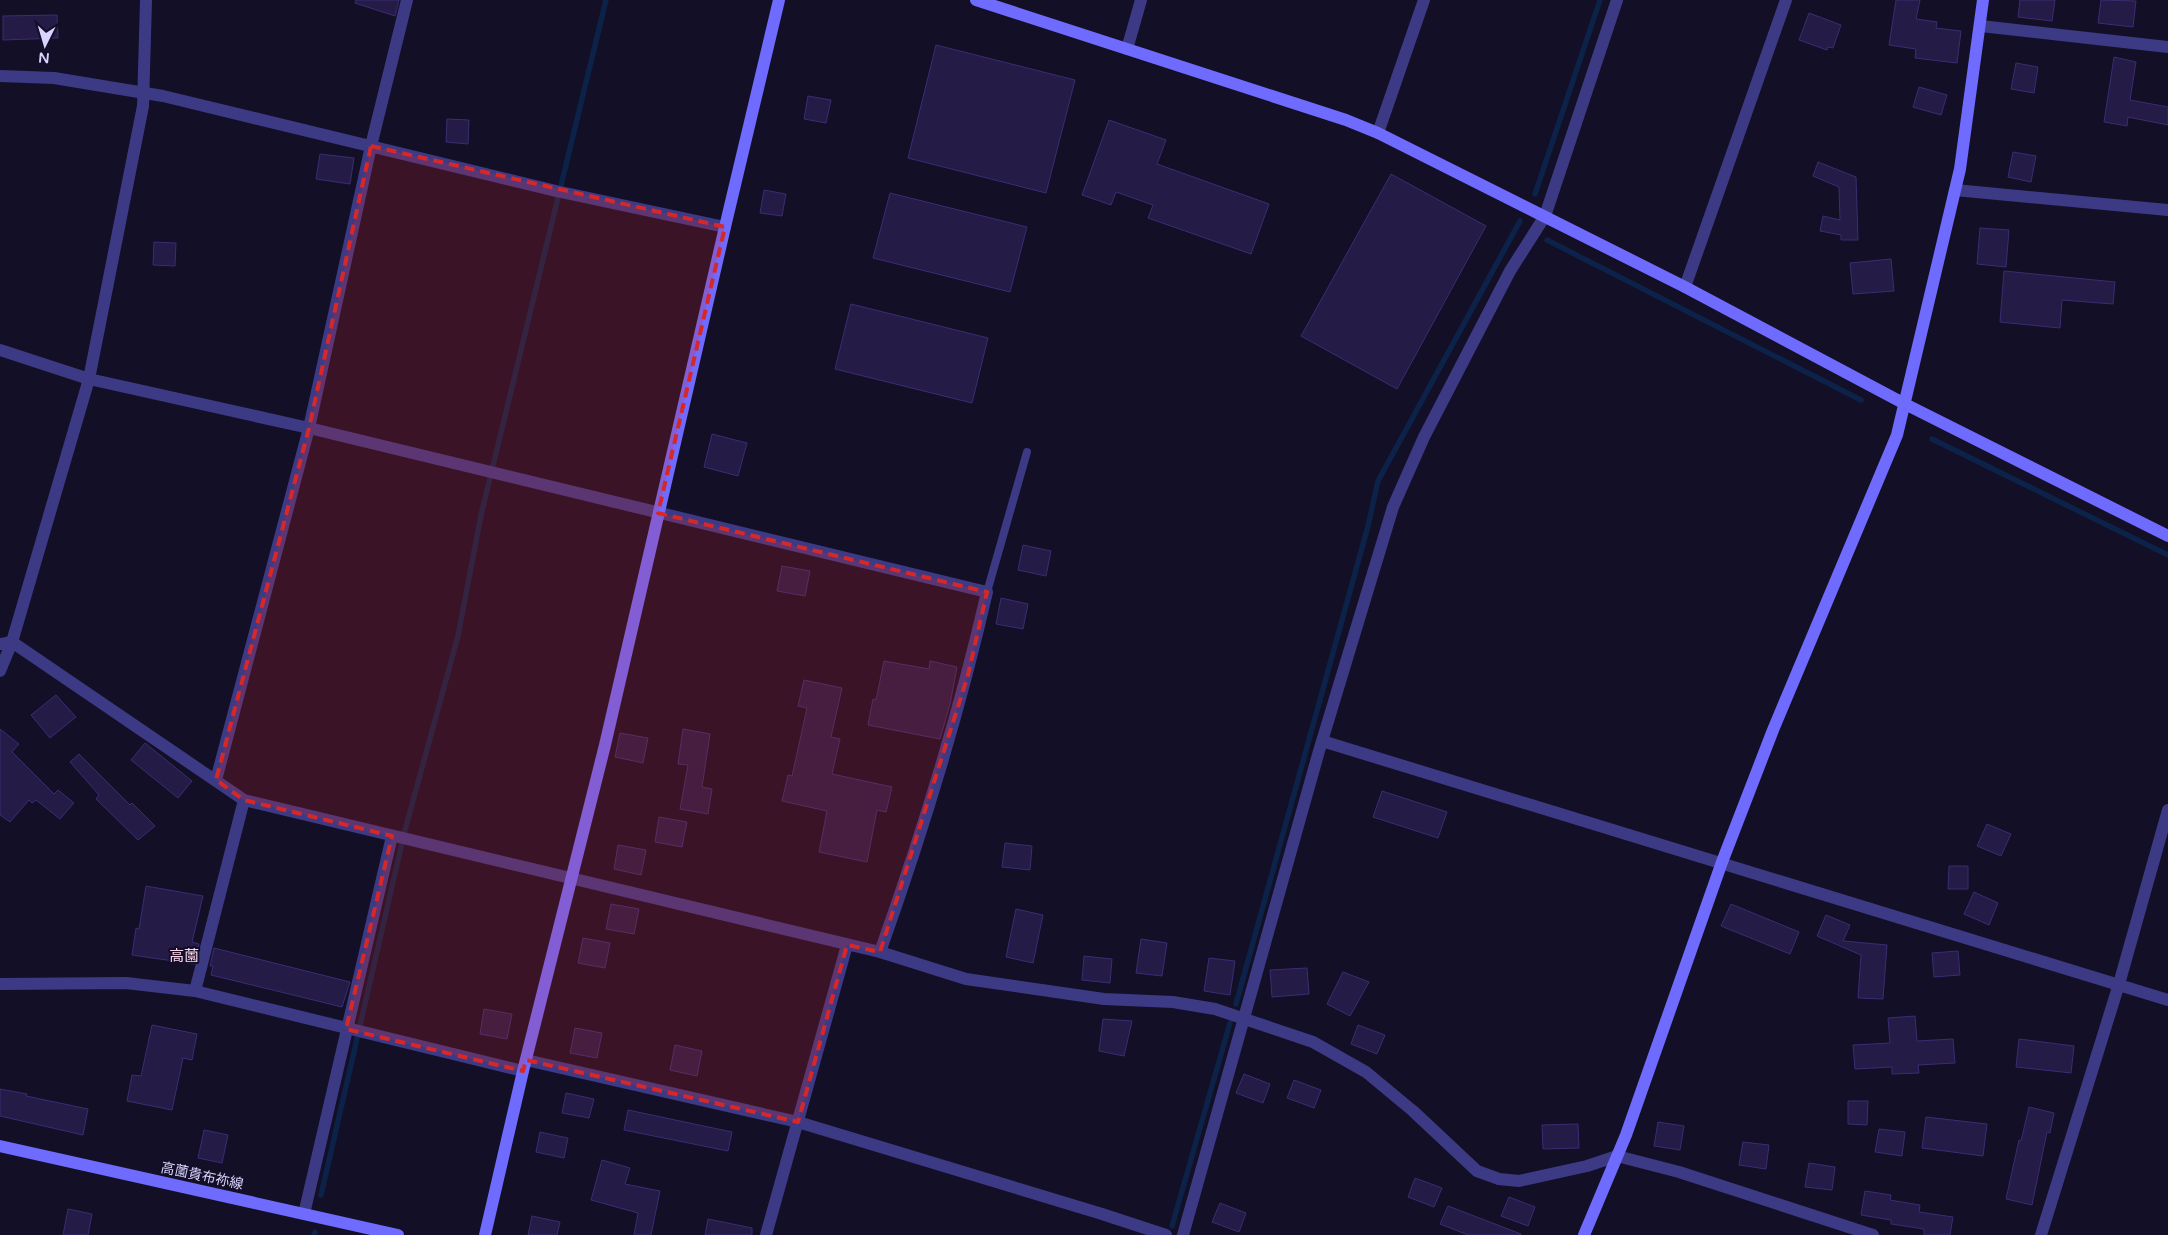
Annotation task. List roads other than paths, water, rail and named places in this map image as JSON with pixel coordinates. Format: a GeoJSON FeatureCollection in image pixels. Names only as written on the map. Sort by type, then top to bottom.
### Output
{"type":"FeatureCollection","features":[{"type":"Feature","properties":{"kind":"street"},"geometry":{"type":"LineString","coordinates":[[0,671],[6,643],[89,379],[144,93],[146,0]]}},
{"type":"Feature","properties":{"kind":"street"},"geometry":{"type":"LineString","coordinates":[[216,780],[309,428],[372,146],[407,0]]}},
{"type":"Feature","properties":{"kind":"street"},"geometry":{"type":"LineString","coordinates":[[485,1235],[570,877],[605,746],[725,227],[780,0]]}},
{"type":"Feature","properties":{"kind":"street"},"geometry":{"type":"LineString","coordinates":[[1127,49],[1141,0]]}},
{"type":"Feature","properties":{"kind":"street"},"geometry":{"type":"LineString","coordinates":[[1378,133],[1424,0]]}},
{"type":"Feature","properties":{"kind":"street"},"geometry":{"type":"LineString","coordinates":[[1183,1235],[1322,741],[1393,507],[1424,437],[1510,271],[1545,216],[1617,0]]}},
{"type":"Feature","properties":{"kind":"street"},"geometry":{"type":"LineString","coordinates":[[1685,287],[1786,0]]}},
{"type":"Feature","properties":{"kind":"street"},"geometry":{"type":"LineString","coordinates":[[1584,1235],[1630,1125],[1722,862],[1773,730],[1897,435],[1955,190],[1981,26],[1983,0]]}},
{"type":"Feature","properties":{"kind":"street"},"geometry":{"type":"LineString","coordinates":[[982,1],[1346,120],[1378,133],[1685,287],[1905,404],[2168,536]]}},
{"type":"Feature","properties":{"kind":"street"},"geometry":{"type":"LineString","coordinates":[[1981,26],[2168,46]]}},
{"type":"Feature","properties":{"kind":"street"},"geometry":{"type":"LineString","coordinates":[[0,76],[54,78],[144,93],[561,192],[725,227]]}},
{"type":"Feature","properties":{"kind":"street"},"geometry":{"type":"LineString","coordinates":[[1955,190],[2168,210]]}},
{"type":"Feature","properties":{"kind":"street"},"geometry":{"type":"LineString","coordinates":[[0,350],[89,379],[309,428],[987,592],[968,675],[896,909],[880,952]]}},
{"type":"Feature","properties":{"kind":"street"},"geometry":{"type":"LineString","coordinates":[[6,643],[244,800],[880,952],[966,979],[1104,999],[1174,1002],[1215,1009],[1312,1042],[1366,1072],[1413,1111],[1477,1171],[1499,1179],[1519,1181],[1587,1166],[1617,1156],[1679,1172],[1873,1235]]}},
{"type":"Feature","properties":{"kind":"street"},"geometry":{"type":"LineString","coordinates":[[1322,741],[2168,1000]]}},
{"type":"Feature","properties":{"kind":"street"},"geometry":{"type":"LineString","coordinates":[[195,991],[244,800]]}},
{"type":"Feature","properties":{"kind":"street"},"geometry":{"type":"LineString","coordinates":[[2041,1235],[2119,984],[2166,823],[2168,810]]}},
{"type":"Feature","properties":{"kind":"street"},"geometry":{"type":"LineString","coordinates":[[304,1214],[353,1030],[399,837]]}},
{"type":"Feature","properties":{"kind":"street"},"geometry":{"type":"LineString","coordinates":[[766,1235],[847,945]]}},
{"type":"Feature","properties":{"kind":"street"},"geometry":{"type":"LineString","coordinates":[[0,984],[126,983],[195,991],[353,1030],[798,1122],[1166,1235]]}},
{"type":"Feature","properties":{"kind":"street","name":"高薗貴布祢線"},"geometry":{"type":"LineString","coordinates":[[0,1146],[398,1235]]}},
{"type":"Feature","properties":{"kind":"lane"},"geometry":{"type":"LineString","coordinates":[[987,592],[1027,452]]}},
{"type":"Feature","properties":{"kind":"waterway"},"geometry":{"type":"LineString","coordinates":[[321,1195],[405,830],[458,636],[481,515],[606,0]]}},
{"type":"Feature","properties":{"kind":"waterway"},"geometry":{"type":"LineString","coordinates":[[1535,194],[1600,0]]}},
{"type":"Feature","properties":{"kind":"waterway"},"geometry":{"type":"LineString","coordinates":[[1236,1004],[1368,526],[1378,481],[1520,221]]}},
{"type":"Feature","properties":{"kind":"waterway"},"geometry":{"type":"LineString","coordinates":[[1547,240],[1861,400]]}},
{"type":"Feature","properties":{"kind":"waterway"},"geometry":{"type":"LineString","coordinates":[[1932,439],[2168,555]]}},
{"type":"Feature","properties":{"kind":"waterway"},"geometry":{"type":"LineString","coordinates":[[1172,1226],[1230,1023]]}},
{"type":"Feature","properties":{"kind":"district","name":"高薗"},"geometry":{"type":"Point","coordinates":[184,956]}}]}
